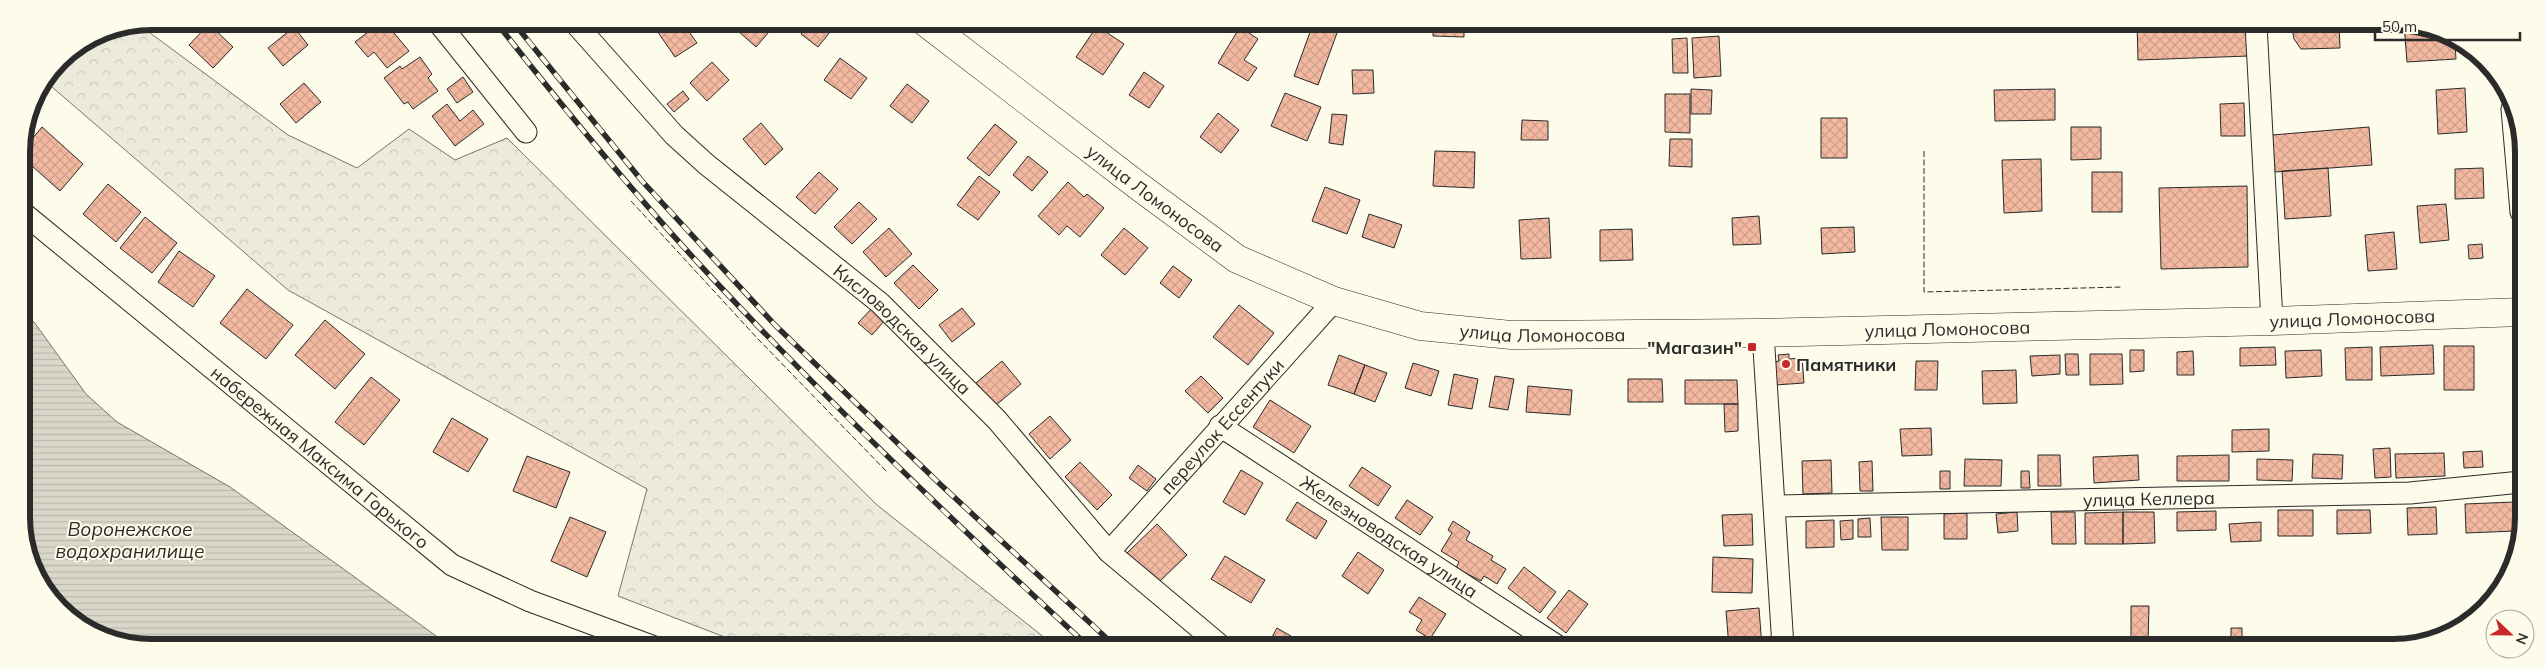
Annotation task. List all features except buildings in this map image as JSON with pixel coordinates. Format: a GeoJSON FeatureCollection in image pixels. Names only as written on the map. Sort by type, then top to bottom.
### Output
{"type":"FeatureCollection","features":[{"type":"Feature","properties":{"kind":"main road","name":"улица Ломоносова"},"geometry":{"type":"LineString","coordinates":[[935,30],[1137,185],[1237,259],[1334,301],[1420,326],[1511,335],[1763,333],[2272,321],[2515,312]]}},
{"type":"Feature","properties":{"kind":"street"},"geometry":{"type":"LineString","coordinates":[[444,30],[526,132]]}},
{"type":"Feature","properties":{"kind":"street","name":"Кисловодская улица"},"geometry":{"type":"LineString","coordinates":[[581,30],[680,141],[706,164],[880,303],[998,420],[1109,552],[1213,639]]}},
{"type":"Feature","properties":{"kind":"street"},"geometry":{"type":"LineString","coordinates":[[2256,30],[2272,321]]}},
{"type":"Feature","properties":{"kind":"street","name":"набережная Максима Горького"},"geometry":{"type":"LineString","coordinates":[[30,219],[452,565],[530,601],[633,639]]}},
{"type":"Feature","properties":{"kind":"street","name":"переулок Ессентуки"},"geometry":{"type":"LineString","coordinates":[[1109,552],[1334,301]]}},
{"type":"Feature","properties":{"kind":"street"},"geometry":{"type":"LineString","coordinates":[[1763,333],[1783,639]]}},
{"type":"Feature","properties":{"kind":"street","name":"Железноводская улица"},"geometry":{"type":"LineString","coordinates":[[1220,426],[1547,639]]}},
{"type":"Feature","properties":{"kind":"street","name":"улица Келлера"},"geometry":{"type":"LineString","coordinates":[[1775,506],[2410,493],[2515,483]]}},
{"type":"Feature","properties":{"kind":"green space"},"geometry":{"type":"Polygon","coordinates":[[[147,30],[288,135],[357,168],[409,129],[455,160],[507,138],[877,505],[1046,639],[730,639],[618,596],[647,489],[288,290],[50,85],[71,60],[105,39],[128,32],[147,30]]]}},
{"type":"Feature","properties":{"kind":"water","name":"Воронежское водохранилище"},"geometry":{"type":"Polygon","coordinates":[[[30,319],[86,394],[117,422],[230,487],[440,639],[136,638],[113,633],[91,623],[78,614],[51,585],[36,556],[32,541],[30,525],[30,319]]]}},
{"type":"Feature","properties":{"kind":"railway"},"geometry":{"type":"LineString","coordinates":[[502,30],[602,153],[714,280],[898,466],[1080,639]]}},
{"type":"Feature","properties":{"kind":"railway"},"geometry":{"type":"LineString","coordinates":[[519,30],[642,181],[775,325],[941,485],[1107,639]]}},
{"type":"Feature","properties":{"kind":"fence"},"geometry":{"type":"LineString","coordinates":[[1924,151],[1924,292],[2122,287]]}},
{"type":"Feature","properties":{"kind":"fence"},"geometry":{"type":"LineString","coordinates":[[631,201],[758,339],[887,472]]}},
{"type":"Feature","properties":{"kind":"place","name":"\"Магазин\""},"geometry":{"type":"Point","coordinates":[1752,347]}},
{"type":"Feature","properties":{"kind":"place","name":"Памятники"},"geometry":{"type":"Point","coordinates":[1786,364]}}]}
